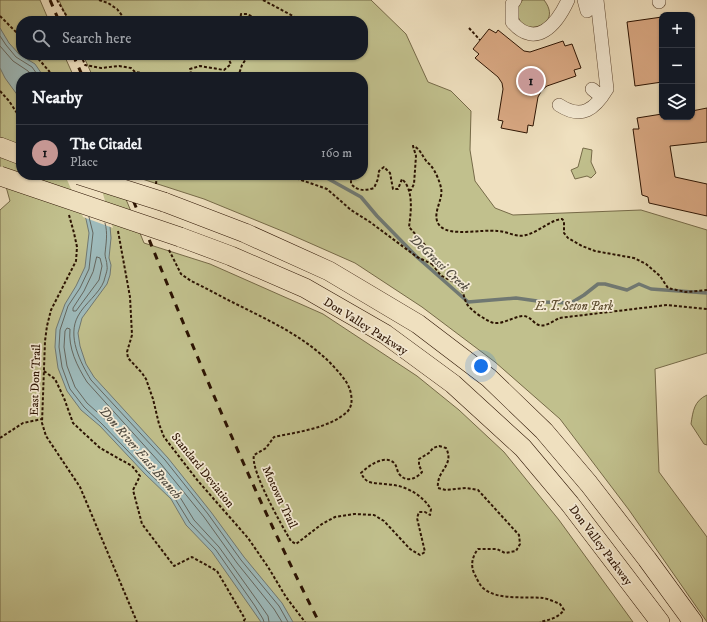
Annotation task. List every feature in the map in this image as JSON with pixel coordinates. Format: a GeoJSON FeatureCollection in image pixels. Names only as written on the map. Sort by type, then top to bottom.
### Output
{"type":"FeatureCollection","features":[{"type":"Feature","properties":{"kind":"highway"},"geometry":{"type":"LineString","coordinates":[[0,148],[16,153]]}},
{"type":"Feature","properties":{"kind":"highway","name":"Don Valley Parkway"},"geometry":{"type":"LineString","coordinates":[[0,176],[174,243],[231,256],[305,288],[385,334],[453,384],[523,448],[570,504],[660,622]]}},
{"type":"Feature","properties":{"kind":"highway"},"geometry":{"type":"LineString","coordinates":[[95,180],[164,202],[244,233],[329,270],[418,324],[489,378],[544,431],[589,484],[693,622]]}},
{"type":"Feature","properties":{"kind":"lane"},"geometry":{"type":"LineString","coordinates":[[515,0],[512,4],[512,22],[519,30],[527,34],[539,34],[553,24],[568,0]]}},
{"type":"Feature","properties":{"kind":"lane"},"geometry":{"type":"LineString","coordinates":[[559,105],[564,109],[572,111],[581,112],[590,110],[596,105],[607,89],[597,0]]}},
{"type":"Feature","properties":{"kind":"lane"},"geometry":{"type":"LineString","coordinates":[[592,89],[598,94],[602,94],[607,89]]}},
{"type":"Feature","properties":{"kind":"path"},"geometry":{"type":"LineString","coordinates":[[57,0],[66,16]]}},
{"type":"Feature","properties":{"kind":"path"},"geometry":{"type":"LineString","coordinates":[[99,0],[108,3],[117,9],[122,16]]}},
{"type":"Feature","properties":{"kind":"path"},"geometry":{"type":"LineString","coordinates":[[263,0],[293,16]]}},
{"type":"Feature","properties":{"kind":"path"},"geometry":{"type":"LineString","coordinates":[[241,16],[241,14],[247,14],[251,16]]}},
{"type":"Feature","properties":{"kind":"path"},"geometry":{"type":"LineString","coordinates":[[0,16],[16,32]]}},
{"type":"Feature","properties":{"kind":"path"},"geometry":{"type":"LineString","coordinates":[[469,28],[480,40]]}},
{"type":"Feature","properties":{"kind":"path"},"geometry":{"type":"LineString","coordinates":[[39,60],[50,72]]}},
{"type":"Feature","properties":{"kind":"path"},"geometry":{"type":"LineString","coordinates":[[83,60],[85,65],[101,68],[119,66],[131,68],[135,72]]}},
{"type":"Feature","properties":{"kind":"path"},"geometry":{"type":"LineString","coordinates":[[191,72],[190,69],[200,66],[224,70],[231,64],[229,60]]}},
{"type":"Feature","properties":{"kind":"path"},"geometry":{"type":"LineString","coordinates":[[240,72],[245,60]]}},
{"type":"Feature","properties":{"kind":"path"},"geometry":{"type":"LineString","coordinates":[[0,91],[16,112]]}},
{"type":"Feature","properties":{"kind":"path"},"geometry":{"type":"LineString","coordinates":[[409,190],[414,184],[416,156],[413,146],[418,149],[427,162],[432,166],[441,188],[442,196],[437,213],[437,222],[441,227],[447,230],[469,232],[498,230],[516,236],[525,236],[536,233],[554,220],[562,219],[564,221],[564,233],[568,238],[582,246],[594,251],[634,258],[646,264],[660,276],[668,288],[686,292],[707,290]]}},
{"type":"Feature","properties":{"kind":"path"},"geometry":{"type":"LineString","coordinates":[[351,180],[351,184],[355,188],[365,191],[374,188],[380,171],[384,167],[390,173],[393,189],[398,189],[399,183],[402,179],[407,183],[411,216],[409,227],[433,254],[436,259],[432,264]]}},
{"type":"Feature","properties":{"kind":"path"},"geometry":{"type":"LineString","coordinates":[[301,180],[327,189],[351,210],[370,222],[417,257],[432,264],[440,275],[456,283],[462,289],[467,305],[484,319],[493,323],[525,316],[540,326],[549,324],[559,318],[579,315],[595,315],[661,305],[707,309]]}},
{"type":"Feature","properties":{"kind":"path","name":"East Don Trail"},"geometry":{"type":"LineString","coordinates":[[67,210],[77,247],[76,261],[51,310],[45,341],[42,423],[46,436],[80,486],[137,622]]}},
{"type":"Feature","properties":{"kind":"path","name":"Standard Deviation"},"geometry":{"type":"LineString","coordinates":[[120,243],[130,297],[132,335],[126,352],[128,358],[146,379],[153,399],[158,424],[164,437],[198,481],[248,538],[286,597],[305,622]]}},
{"type":"Feature","properties":{"kind":"path","name":"Motown Trail"},"geometry":{"type":"LineString","coordinates":[[174,243],[182,274],[191,281],[286,330],[319,351],[343,377],[349,387],[352,399],[351,406],[348,411],[336,419],[308,430],[274,437],[266,448],[254,455],[253,460],[257,474],[291,541],[296,544],[322,524],[335,517],[354,514],[374,515],[384,521],[410,549],[420,555],[425,552],[417,518],[419,512],[425,512],[430,515],[431,509],[426,502],[417,494],[406,488],[368,481],[363,478],[361,473],[367,467],[377,462],[389,460],[395,464],[399,475],[412,479],[422,472],[419,459],[429,453],[433,448],[439,446],[446,448],[449,455],[448,464],[442,471],[437,482],[438,488],[446,490],[466,488],[478,490],[519,535],[520,544],[516,552],[505,553],[496,549],[478,549],[472,565],[473,571],[480,584],[484,589],[491,593],[511,597],[543,598],[560,604],[564,610],[560,615],[540,622]]}},
{"type":"Feature","properties":{"kind":"path"},"geometry":{"type":"LineString","coordinates":[[44,371],[55,379],[74,423],[100,448],[132,466],[140,476],[133,490],[142,524],[174,566],[192,557],[217,571],[247,622]]}},
{"type":"Feature","properties":{"kind":"path"},"geometry":{"type":"LineString","coordinates":[[0,438],[23,423],[42,419]]}},
{"type":"Feature","properties":{"kind":"green space"},"geometry":{"type":"Polygon","coordinates":[[[0,0],[40,0],[47,16],[16,16],[16,60],[66,60],[72,72],[16,72],[16,180],[118,180],[144,243],[210,264],[323,314],[417,376],[459,410],[504,452],[559,520],[633,622],[0,622],[0,210],[10,201],[0,165],[0,0]]]}},
{"type":"Feature","properties":{"kind":"green space","name":"E. T. Seton Park"},"geometry":{"type":"Polygon","coordinates":[[[59,0],[371,0],[406,34],[428,82],[451,91],[471,111],[470,150],[475,181],[495,208],[513,215],[641,210],[707,230],[707,353],[655,369],[659,472],[707,537],[707,622],[629,510],[560,419],[495,362],[422,307],[355,263],[204,199],[145,180],[368,180],[368,72],[91,72],[85,60],[368,60],[368,16],[66,16],[59,0]]]}},
{"type":"Feature","properties":{"kind":"green space"},"geometry":{"type":"Polygon","coordinates":[[[523,0],[544,0],[549,9],[549,17],[545,23],[532,27],[525,26],[520,21],[518,8],[523,0]]]}},
{"type":"Feature","properties":{"kind":"green space"},"geometry":{"type":"Polygon","coordinates":[[[583,148],[592,150],[591,162],[596,173],[591,178],[587,176],[575,179],[571,170],[578,167],[583,148]]]}},
{"type":"Feature","properties":{"kind":"green space"},"geometry":{"type":"Polygon","coordinates":[[[707,395],[707,445],[704,444],[691,424],[697,403],[707,395]]]}},
{"type":"Feature","properties":{"kind":"water"},"geometry":{"type":"Polygon","coordinates":[[[0,28],[9,43],[16,51],[16,60],[29,60],[35,64],[41,72],[16,72],[16,93],[0,68],[0,28]]]}},
{"type":"Feature","properties":{"kind":"water","name":"Don River East Branch"},"geometry":{"type":"Polygon","coordinates":[[[71,182],[110,226],[111,238],[109,258],[111,265],[107,284],[82,318],[78,333],[80,346],[86,364],[94,377],[168,458],[211,512],[244,557],[282,603],[293,622],[261,622],[212,552],[186,525],[171,499],[145,474],[100,426],[81,410],[67,391],[58,368],[55,347],[56,329],[65,304],[85,267],[89,233],[86,219],[71,182]]]}},
{"type":"Feature","properties":{"kind":"pier"},"geometry":{"type":"Polygon","coordinates":[[[67,180],[96,180],[103,194],[113,228],[83,217],[67,180]]]}},
{"type":"Feature","properties":{"kind":"building"},"geometry":{"type":"Polygon","coordinates":[[[659,17],[659,82],[635,86],[627,22],[659,17]]]}},
{"type":"Feature","properties":{"kind":"building"},"geometry":{"type":"Polygon","coordinates":[[[489,29],[496,33],[498,30],[524,51],[530,52],[563,41],[565,46],[572,44],[581,68],[574,70],[576,76],[547,86],[542,90],[538,97],[533,126],[528,125],[527,133],[501,128],[503,121],[498,120],[503,89],[502,83],[498,77],[475,58],[479,54],[473,49],[489,29]]]}},
{"type":"Feature","properties":{"kind":"building"},"geometry":{"type":"Polygon","coordinates":[[[707,108],[707,142],[670,146],[675,177],[707,184],[707,216],[649,203],[648,197],[642,195],[633,129],[639,129],[637,118],[659,114],[659,120],[695,120],[695,110],[707,108]]]}},
{"type":"Feature","properties":{"kind":"waterway","name":"DeGrassi Creek"},"geometry":{"type":"LineString","coordinates":[[330,180],[361,197],[377,216],[417,257],[468,302],[516,298],[544,302],[571,303],[598,284],[605,284],[627,290],[639,284],[651,289],[707,293]]}},
{"type":"Feature","properties":{"kind":"railway"},"geometry":{"type":"LineString","coordinates":[[50,0],[57,16]]}},
{"type":"Feature","properties":{"kind":"railway"},"geometry":{"type":"LineString","coordinates":[[75,60],[81,72]]}},
{"type":"Feature","properties":{"kind":"railway"},"geometry":{"type":"LineString","coordinates":[[125,180],[216,401],[266,512],[319,622]]}},
{"type":"Feature","properties":{"kind":"place","name":"The Citadel"},"geometry":{"type":"Point","coordinates":[531,81]}}]}
